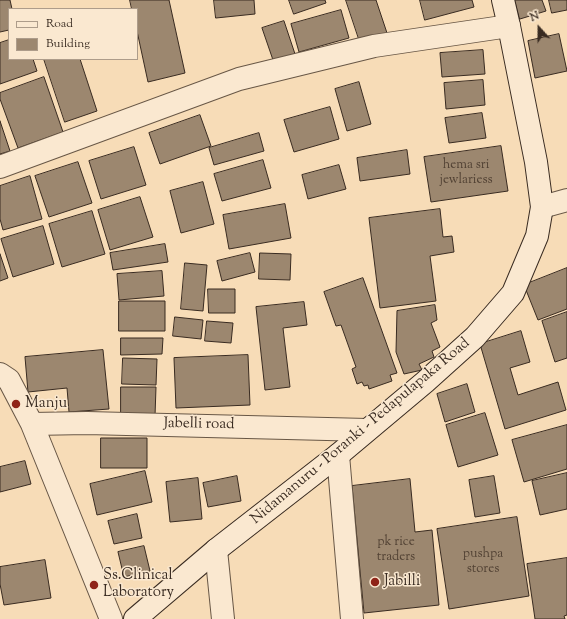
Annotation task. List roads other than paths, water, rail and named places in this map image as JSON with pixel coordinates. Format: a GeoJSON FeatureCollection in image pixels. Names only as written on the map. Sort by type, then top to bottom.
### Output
{"type":"FeatureCollection","features":[{"type":"Feature","properties":{"kind":"street","name":"Nidamanuru - Poranki - Pedapulapaka Road"},"geometry":{"type":"LineString","coordinates":[[135,619],[216,550],[338,455],[425,382],[475,338],[513,293],[537,236],[542,207],[536,162],[503,0]]}},
{"type":"Feature","properties":{"kind":"street"},"geometry":{"type":"LineString","coordinates":[[0,167],[239,79],[374,46],[509,26]]}},
{"type":"Feature","properties":{"kind":"street"},"geometry":{"type":"LineString","coordinates":[[542,207],[567,200]]}},
{"type":"Feature","properties":{"kind":"street"},"geometry":{"type":"LineString","coordinates":[[0,374],[9,380],[32,424],[111,619]]}},
{"type":"Feature","properties":{"kind":"street","name":"Jabelli road"},"geometry":{"type":"LineString","coordinates":[[32,424],[87,423],[367,430]]}},
{"type":"Feature","properties":{"kind":"street"},"geometry":{"type":"LineString","coordinates":[[338,455],[352,619]]}},
{"type":"Feature","properties":{"kind":"street"},"geometry":{"type":"LineString","coordinates":[[216,550],[223,619]]}},
{"type":"Feature","properties":{"kind":"place","name":"Manju"},"geometry":{"type":"Point","coordinates":[16,404]}},
{"type":"Feature","properties":{"kind":"place","name":"Jabilli"},"geometry":{"type":"Point","coordinates":[375,582]}},
{"type":"Feature","properties":{"kind":"place","name":"Ss.Clinical Laboratory"},"geometry":{"type":"Point","coordinates":[94,585]}}]}
